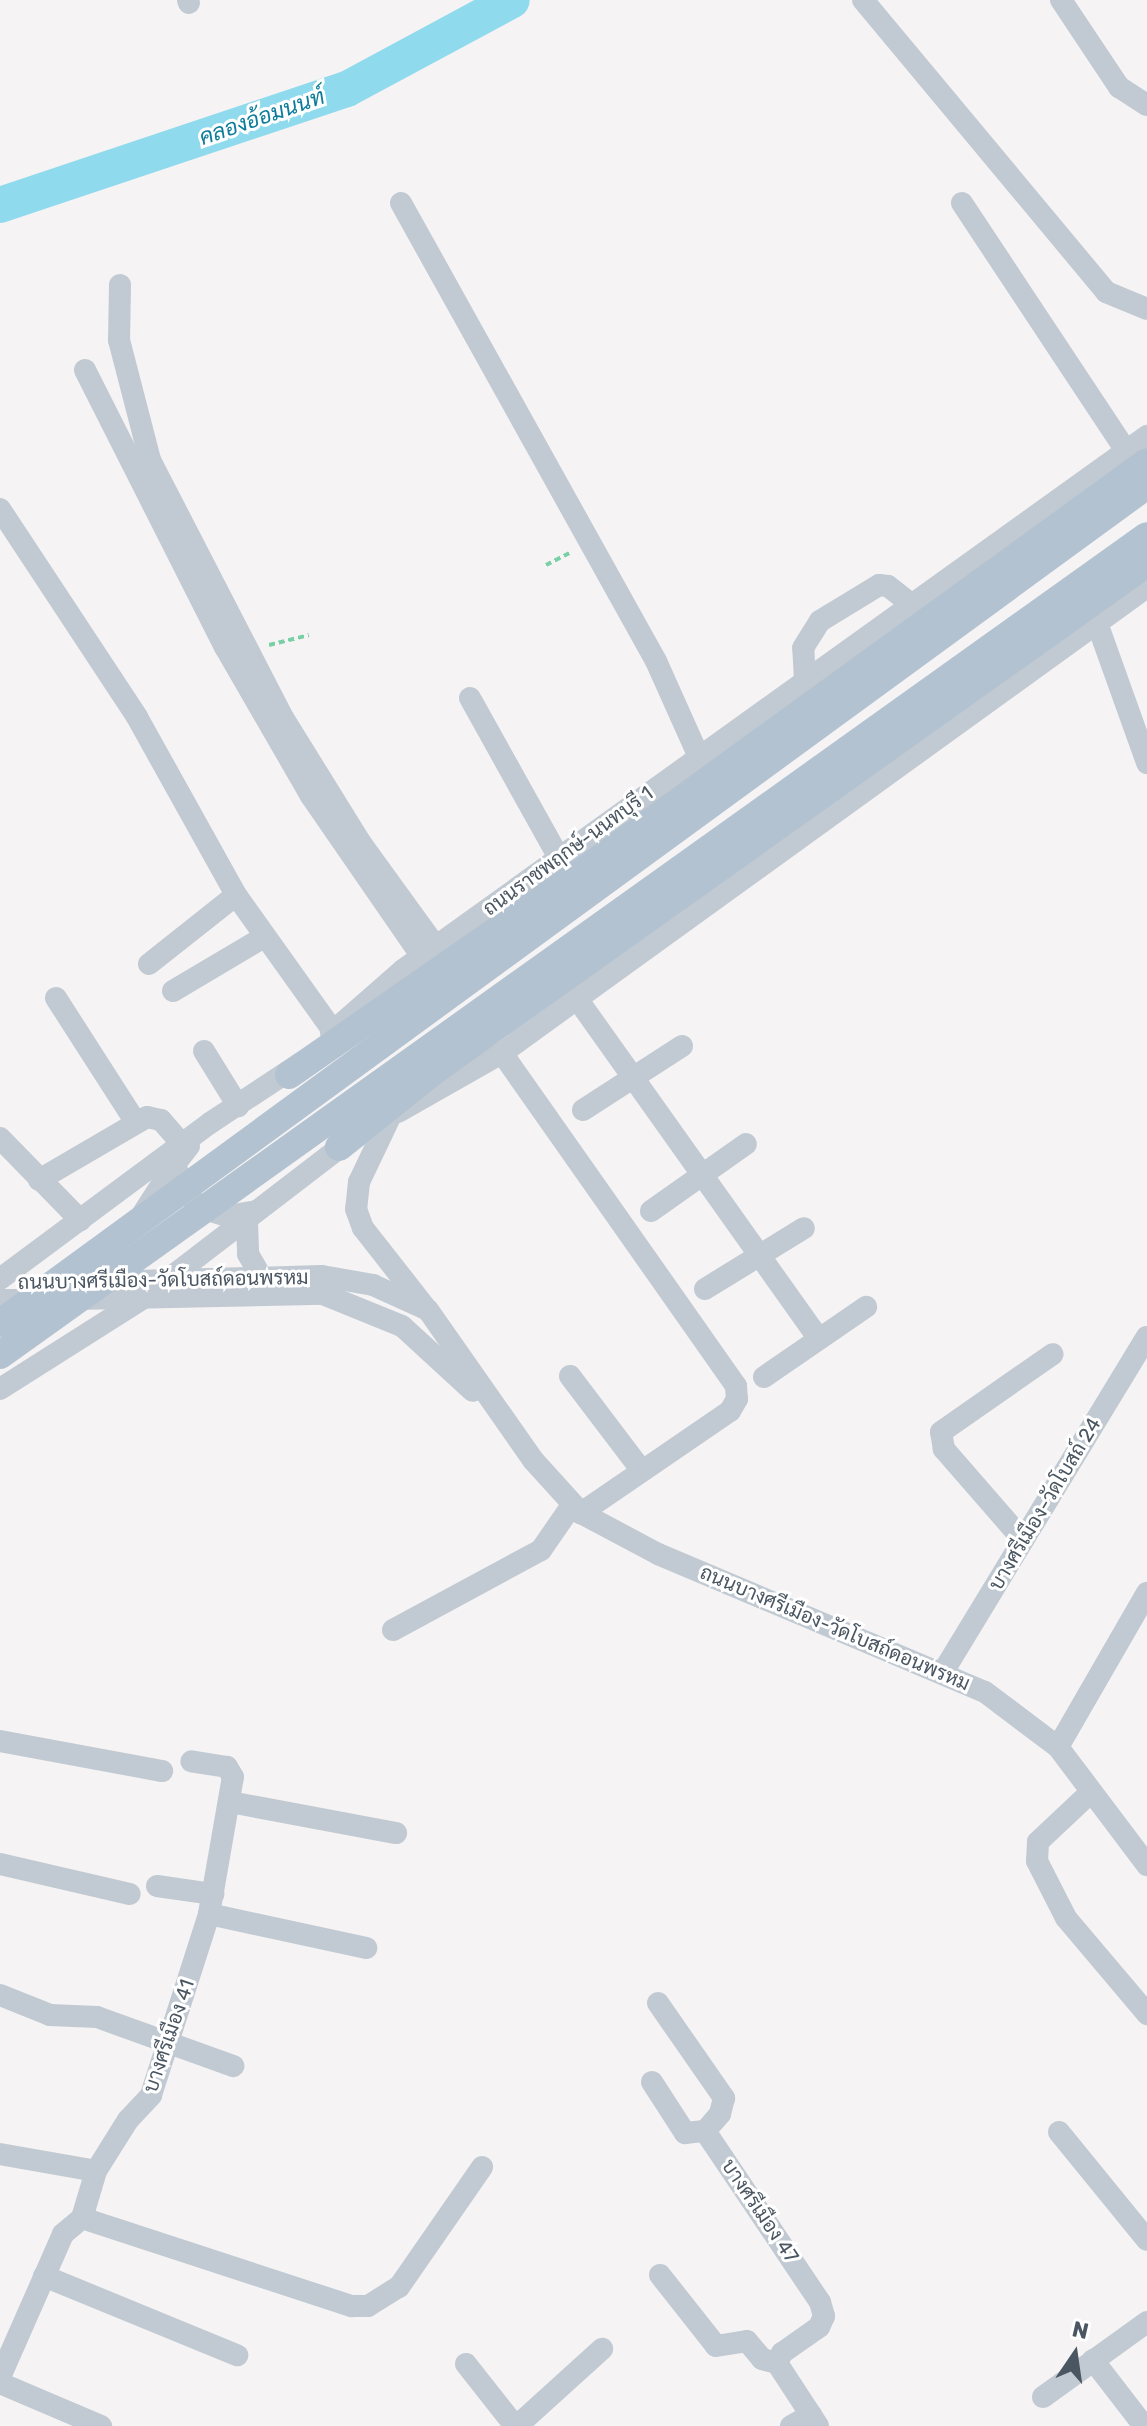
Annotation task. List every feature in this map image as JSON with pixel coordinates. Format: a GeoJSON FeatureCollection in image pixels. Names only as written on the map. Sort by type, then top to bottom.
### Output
{"type":"FeatureCollection","features":[{"type":"Feature","properties":{"kind":"main road"},"geometry":{"type":"LineString","coordinates":[[289,1075],[570,865],[1136,457]]}},
{"type":"Feature","properties":{"kind":"main road"},"geometry":{"type":"LineString","coordinates":[[0,1323],[1147,485]]}},
{"type":"Feature","properties":{"kind":"main road"},"geometry":{"type":"LineString","coordinates":[[0,1355],[1147,536]]}},
{"type":"Feature","properties":{"kind":"main road"},"geometry":{"type":"LineString","coordinates":[[339,1147],[435,1070],[628,937],[1147,563]]}},
{"type":"Feature","properties":{"kind":"street"},"geometry":{"type":"LineString","coordinates":[[863,0],[1106,292],[1147,309]]}},
{"type":"Feature","properties":{"kind":"street"},"geometry":{"type":"LineString","coordinates":[[1061,0],[1119,87],[1147,105]]}},
{"type":"Feature","properties":{"kind":"street"},"geometry":{"type":"LineString","coordinates":[[401,203],[588,545],[656,661],[699,757]]}},
{"type":"Feature","properties":{"kind":"street"},"geometry":{"type":"LineString","coordinates":[[962,203],[1136,457]]}},
{"type":"Feature","properties":{"kind":"street"},"geometry":{"type":"LineString","coordinates":[[120,285],[119,340],[138,426],[246,650],[429,952]]}},
{"type":"Feature","properties":{"kind":"street"},"geometry":{"type":"LineString","coordinates":[[85,370],[225,647],[311,796],[429,952]]}},
{"type":"Feature","properties":{"kind":"street","name":"ถนนราชพฤกษ์-นนทบุรี 1"},"geometry":{"type":"LineString","coordinates":[[0,1281],[80,1220],[178,1154],[203,1129],[289,1075],[333,1031],[429,952],[570,865],[699,757],[912,605],[1136,457],[1147,436]]}},
{"type":"Feature","properties":{"kind":"street"},"geometry":{"type":"LineString","coordinates":[[0,509],[137,717],[236,895],[333,1031]]}},
{"type":"Feature","properties":{"kind":"street"},"geometry":{"type":"LineString","coordinates":[[805,681],[803,648],[820,621],[879,585],[888,586],[912,605]]}},
{"type":"Feature","properties":{"kind":"street"},"geometry":{"type":"LineString","coordinates":[[0,1389],[145,1297],[255,1216],[339,1147],[502,1053],[578,1000],[1147,587]]}},
{"type":"Feature","properties":{"kind":"street"},"geometry":{"type":"LineString","coordinates":[[1097,623],[1145,753]]}},
{"type":"Feature","properties":{"kind":"street"},"geometry":{"type":"LineString","coordinates":[[470,698],[570,865]]}},
{"type":"Feature","properties":{"kind":"street"},"geometry":{"type":"LineString","coordinates":[[149,964],[236,895]]}},
{"type":"Feature","properties":{"kind":"street"},"geometry":{"type":"LineString","coordinates":[[173,991],[264,937]]}},
{"type":"Feature","properties":{"kind":"street"},"geometry":{"type":"LineString","coordinates":[[56,998],[135,1121]]}},
{"type":"Feature","properties":{"kind":"street"},"geometry":{"type":"LineString","coordinates":[[578,1000],[819,1339]]}},
{"type":"Feature","properties":{"kind":"street"},"geometry":{"type":"LineString","coordinates":[[583,1110],[682,1046]]}},
{"type":"Feature","properties":{"kind":"street"},"geometry":{"type":"LineString","coordinates":[[204,1051],[238,1106]]}},
{"type":"Feature","properties":{"kind":"street"},"geometry":{"type":"LineString","coordinates":[[393,1630],[541,1550],[577,1509],[642,1471],[730,1411],[737,1399],[736,1386],[502,1053]]}},
{"type":"Feature","properties":{"kind":"street"},"geometry":{"type":"LineString","coordinates":[[390,1117],[359,1182],[356,1209],[363,1228],[428,1310]]}},
{"type":"Feature","properties":{"kind":"street"},"geometry":{"type":"LineString","coordinates":[[39,1180],[135,1121],[161,1120],[178,1154],[184,1191],[201,1208],[228,1216],[255,1216]]}},
{"type":"Feature","properties":{"kind":"street"},"geometry":{"type":"LineString","coordinates":[[0,1138],[80,1220]]}},
{"type":"Feature","properties":{"kind":"street"},"geometry":{"type":"LineString","coordinates":[[651,1211],[746,1144]]}},
{"type":"Feature","properties":{"kind":"street"},"geometry":{"type":"LineString","coordinates":[[145,1297],[128,1281],[130,1238],[178,1154]]}},
{"type":"Feature","properties":{"kind":"street"},"geometry":{"type":"LineString","coordinates":[[255,1216],[248,1254],[260,1275]]}},
{"type":"Feature","properties":{"kind":"street"},"geometry":{"type":"LineString","coordinates":[[705,1289],[804,1228]]}},
{"type":"Feature","properties":{"kind":"street","name":"ถนนบางศรีเมือง-วัดโบสถ์ดอนพรหม"},"geometry":{"type":"LineString","coordinates":[[0,1281],[322,1276],[373,1285],[428,1310],[503,1419],[577,1509],[658,1554],[985,1692],[1058,1747],[1147,1863]]}},
{"type":"Feature","properties":{"kind":"street","name":"ถนนบางศรีเมือง-วัดโบสถ์ดอนพรหม"},"geometry":{"type":"LineString","coordinates":[[0,1300],[323,1294],[370,1309],[402,1326],[503,1419]]}},
{"type":"Feature","properties":{"kind":"street"},"geometry":{"type":"LineString","coordinates":[[764,1377],[866,1307]]}},
{"type":"Feature","properties":{"kind":"street","name":"บางศรีเมือง-วัดโบสถ์ 24"},"geometry":{"type":"LineString","coordinates":[[943,1672],[1147,1337]]}},
{"type":"Feature","properties":{"kind":"street"},"geometry":{"type":"LineString","coordinates":[[1023,1540],[944,1449],[941,1432],[1053,1354]]}},
{"type":"Feature","properties":{"kind":"street"},"geometry":{"type":"LineString","coordinates":[[570,1376],[642,1471]]}},
{"type":"Feature","properties":{"kind":"street"},"geometry":{"type":"LineString","coordinates":[[1058,1747],[1147,1593]]}},
{"type":"Feature","properties":{"kind":"street"},"geometry":{"type":"LineString","coordinates":[[0,1741],[162,1771]]}},
{"type":"Feature","properties":{"kind":"street"},"geometry":{"type":"LineString","coordinates":[[191,1761],[231,1769],[230,1802],[396,1833]]}},
{"type":"Feature","properties":{"kind":"street"},"geometry":{"type":"LineString","coordinates":[[1091,1792],[1038,1842],[1037,1861],[1066,1918],[1147,2014]]}},
{"type":"Feature","properties":{"kind":"street","name":"บางศรีเมือง 41"},"geometry":{"type":"LineString","coordinates":[[0,2380],[6,2346],[63,2234],[82,2218],[96,2171],[128,2120],[151,2095],[211,1904],[230,1802]]}},
{"type":"Feature","properties":{"kind":"street"},"geometry":{"type":"LineString","coordinates":[[0,1864],[130,1894]]}},
{"type":"Feature","properties":{"kind":"street"},"geometry":{"type":"LineString","coordinates":[[157,1886],[366,1948]]}},
{"type":"Feature","properties":{"kind":"street"},"geometry":{"type":"LineString","coordinates":[[0,1995],[50,2015],[97,2017],[233,2066]]}},
{"type":"Feature","properties":{"kind":"street"},"geometry":{"type":"LineString","coordinates":[[652,2082],[685,2133],[705,2131],[720,2114],[724,2098],[658,2003]]}},
{"type":"Feature","properties":{"kind":"street","name":"บางศรีเมือง 47"},"geometry":{"type":"LineString","coordinates":[[705,2131],[820,2302],[824,2316],[819,2327],[782,2353],[777,2363]]}},
{"type":"Feature","properties":{"kind":"street"},"geometry":{"type":"LineString","coordinates":[[1059,2132],[1147,2240]]}},
{"type":"Feature","properties":{"kind":"street"},"geometry":{"type":"LineString","coordinates":[[1,2161],[96,2171]]}},
{"type":"Feature","properties":{"kind":"street"},"geometry":{"type":"LineString","coordinates":[[82,2218],[352,2306],[368,2306],[399,2287],[482,2167]]}},
{"type":"Feature","properties":{"kind":"street"},"geometry":{"type":"LineString","coordinates":[[660,2275],[716,2346],[747,2341],[762,2359],[777,2363],[806,2422]]}},
{"type":"Feature","properties":{"kind":"street"},"geometry":{"type":"LineString","coordinates":[[44,2276],[237,2355]]}},
{"type":"Feature","properties":{"kind":"street"},"geometry":{"type":"LineString","coordinates":[[1043,2397],[1147,2322]]}},
{"type":"Feature","properties":{"kind":"street"},"geometry":{"type":"LineString","coordinates":[[466,2364],[507,2423],[602,2349]]}},
{"type":"Feature","properties":{"kind":"street"},"geometry":{"type":"LineString","coordinates":[[1093,2360],[1144,2426]]}},
{"type":"Feature","properties":{"kind":"street"},"geometry":{"type":"LineString","coordinates":[[0,2380],[101,2426]]}},
{"type":"Feature","properties":{"kind":"path"},"geometry":{"type":"LineString","coordinates":[[546,565],[588,545]]}},
{"type":"Feature","properties":{"kind":"path"},"geometry":{"type":"LineString","coordinates":[[246,650],[309,635]]}},
{"type":"Feature","properties":{"kind":"waterway","name":"คลองอ้อมนนท์"},"geometry":{"type":"LineString","coordinates":[[0,205],[347,89],[512,0]]}}]}
